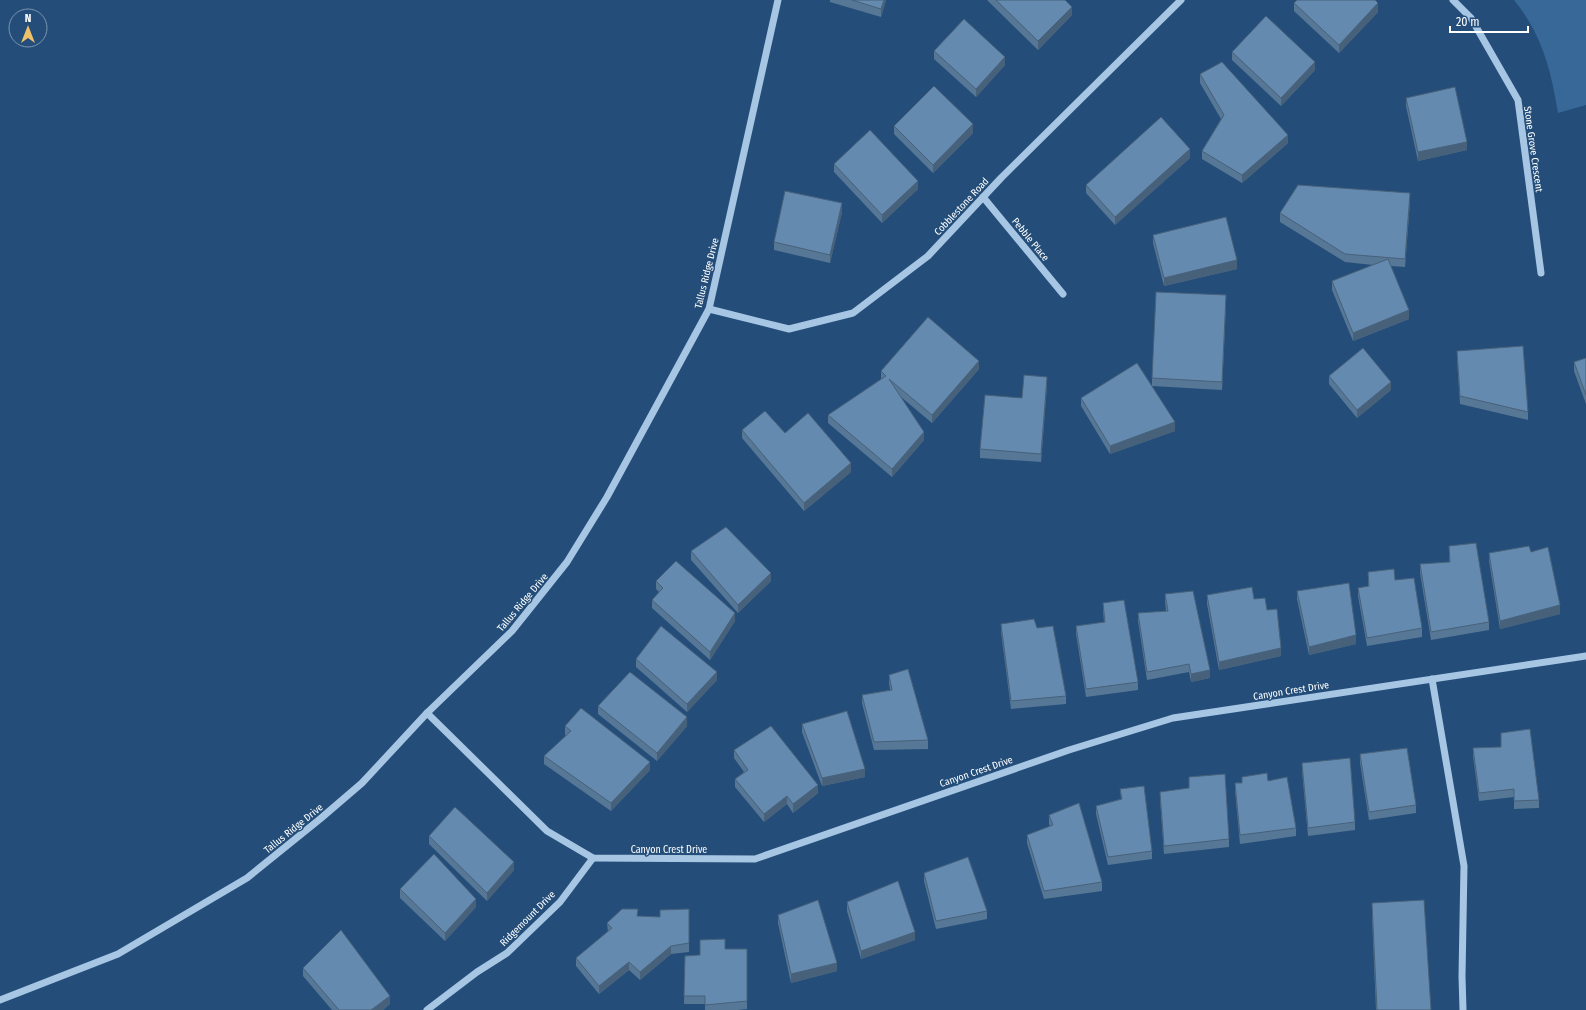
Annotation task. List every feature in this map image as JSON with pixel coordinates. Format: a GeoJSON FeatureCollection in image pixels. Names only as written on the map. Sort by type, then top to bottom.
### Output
{"type":"FeatureCollection","features":[{"type":"Feature","properties":{"kind":"street","name":"Tallus Ridge Drive"},"geometry":{"type":"LineString","coordinates":[[0,1000],[118,954],[247,878],[362,783],[427,713],[512,631],[568,562],[608,497],[709,309],[778,0]]}},
{"type":"Feature","properties":{"kind":"street","name":"Cobblestone Road"},"geometry":{"type":"LineString","coordinates":[[709,309],[788,329],[853,314],[928,256],[1001,178],[1181,0]]}},
{"type":"Feature","properties":{"kind":"street","name":"Stone Grove Crescent"},"geometry":{"type":"LineString","coordinates":[[1453,0],[1471,18],[1518,100],[1541,272]]}},
{"type":"Feature","properties":{"kind":"street","name":"Pebble Place"},"geometry":{"type":"LineString","coordinates":[[983,197],[1063,294]]}},
{"type":"Feature","properties":{"kind":"street","name":"Canyon Crest Drive"},"geometry":{"type":"LineString","coordinates":[[592,858],[755,859],[1061,753],[1174,718],[1586,656]]}},
{"type":"Feature","properties":{"kind":"street"},"geometry":{"type":"LineString","coordinates":[[1432,679],[1464,866],[1462,976],[1463,1010]]}},
{"type":"Feature","properties":{"kind":"street"},"geometry":{"type":"LineString","coordinates":[[427,713],[547,830],[592,858]]}},
{"type":"Feature","properties":{"kind":"street","name":"Ridgemount Drive"},"geometry":{"type":"LineString","coordinates":[[428,1010],[476,972],[507,953],[560,902],[592,858]]}},
{"type":"Feature","properties":{"kind":"shaded area"},"geometry":{"type":"Polygon","coordinates":[[[1514,0],[1586,0],[1586,105],[1558,113],[1552,82],[1544,53],[1532,26],[1514,0]]]}},
{"type":"Feature","properties":{"kind":"building"},"geometry":{"type":"Polygon","coordinates":[[[852,0],[884,0],[881,9],[852,0]]]}},
{"type":"Feature","properties":{"kind":"building"},"geometry":{"type":"Polygon","coordinates":[[[996,0],[1065,0],[1072,7],[1038,41],[996,0]]]}},
{"type":"Feature","properties":{"kind":"building"},"geometry":{"type":"Polygon","coordinates":[[[1297,0],[1375,0],[1378,3],[1339,45],[1294,3],[1297,0]]]}},
{"type":"Feature","properties":{"kind":"building"},"geometry":{"type":"Polygon","coordinates":[[[1266,16],[1315,62],[1281,98],[1232,52],[1266,16]]]}},
{"type":"Feature","properties":{"kind":"building"},"geometry":{"type":"Polygon","coordinates":[[[964,19],[1005,57],[976,89],[934,51],[964,19]]]}},
{"type":"Feature","properties":{"kind":"building"},"geometry":{"type":"Polygon","coordinates":[[[1222,62],[1288,135],[1242,175],[1202,151],[1224,115],[1200,74],[1222,62]]]}},
{"type":"Feature","properties":{"kind":"building"},"geometry":{"type":"Polygon","coordinates":[[[934,86],[973,124],[933,165],[894,126],[934,86]]]}},
{"type":"Feature","properties":{"kind":"building"},"geometry":{"type":"Polygon","coordinates":[[[1455,87],[1467,142],[1418,152],[1406,98],[1455,87]]]}},
{"type":"Feature","properties":{"kind":"building"},"geometry":{"type":"Polygon","coordinates":[[[1161,117],[1190,149],[1115,217],[1086,185],[1161,117]]]}},
{"type":"Feature","properties":{"kind":"building"},"geometry":{"type":"Polygon","coordinates":[[[870,130],[918,181],[882,215],[834,164],[870,130]]]}},
{"type":"Feature","properties":{"kind":"building"},"geometry":{"type":"Polygon","coordinates":[[[1298,185],[1410,193],[1405,259],[1345,254],[1280,213],[1298,185]]]}},
{"type":"Feature","properties":{"kind":"building"},"geometry":{"type":"Polygon","coordinates":[[[785,191],[842,203],[830,255],[774,242],[785,191]]]}},
{"type":"Feature","properties":{"kind":"building"},"geometry":{"type":"Polygon","coordinates":[[[1226,217],[1237,260],[1164,278],[1153,235],[1226,217]]]}},
{"type":"Feature","properties":{"kind":"building"},"geometry":{"type":"Polygon","coordinates":[[[1388,259],[1409,310],[1353,333],[1332,281],[1388,259]]]}},
{"type":"Feature","properties":{"kind":"building"},"geometry":{"type":"Polygon","coordinates":[[[1156,292],[1226,295],[1222,382],[1152,378],[1156,292]]]}},
{"type":"Feature","properties":{"kind":"building"},"geometry":{"type":"Polygon","coordinates":[[[928,317],[979,361],[932,415],[889,379],[924,432],[892,469],[828,415],[886,376],[881,371],[928,317]]]}},
{"type":"Feature","properties":{"kind":"building"},"geometry":{"type":"Polygon","coordinates":[[[1523,346],[1528,412],[1460,396],[1457,351],[1523,346]]]}},
{"type":"Feature","properties":{"kind":"building"},"geometry":{"type":"Polygon","coordinates":[[[1363,348],[1391,382],[1357,410],[1329,376],[1363,348]]]}},
{"type":"Feature","properties":{"kind":"building"},"geometry":{"type":"Polygon","coordinates":[[[1586,358],[1586,395],[1574,362],[1586,358]]]}},
{"type":"Feature","properties":{"kind":"building"},"geometry":{"type":"Polygon","coordinates":[[[1137,363],[1175,422],[1110,446],[1081,398],[1137,363]]]}},
{"type":"Feature","properties":{"kind":"building"},"geometry":{"type":"Polygon","coordinates":[[[1024,375],[1047,377],[1041,454],[980,449],[985,395],[1022,398],[1024,375]]]}},
{"type":"Feature","properties":{"kind":"building"},"geometry":{"type":"Polygon","coordinates":[[[765,411],[785,433],[808,413],[851,463],[804,503],[742,430],[765,411]]]}},
{"type":"Feature","properties":{"kind":"building"},"geometry":{"type":"Polygon","coordinates":[[[726,527],[771,573],[738,605],[691,551],[726,527]]]}},
{"type":"Feature","properties":{"kind":"building"},"geometry":{"type":"Polygon","coordinates":[[[1476,543],[1489,622],[1431,632],[1420,564],[1450,562],[1449,546],[1476,543]]]}},
{"type":"Feature","properties":{"kind":"building"},"geometry":{"type":"Polygon","coordinates":[[[1529,546],[1531,552],[1548,547],[1560,605],[1500,621],[1489,553],[1529,546]]]}},
{"type":"Feature","properties":{"kind":"building"},"geometry":{"type":"Polygon","coordinates":[[[676,561],[735,613],[710,652],[652,600],[663,588],[656,581],[676,561]]]}},
{"type":"Feature","properties":{"kind":"building"},"geometry":{"type":"Polygon","coordinates":[[[1394,569],[1395,580],[1414,578],[1422,628],[1367,638],[1358,588],[1369,586],[1368,572],[1394,569]]]}},
{"type":"Feature","properties":{"kind":"building"},"geometry":{"type":"Polygon","coordinates":[[[1349,583],[1356,635],[1309,647],[1297,591],[1349,583]]]}},
{"type":"Feature","properties":{"kind":"building"},"geometry":{"type":"Polygon","coordinates":[[[1252,587],[1254,599],[1265,598],[1267,610],[1277,609],[1281,648],[1219,662],[1207,595],[1252,587]]]}},
{"type":"Feature","properties":{"kind":"building"},"geometry":{"type":"Polygon","coordinates":[[[1193,591],[1210,670],[1191,674],[1189,664],[1147,672],[1138,613],[1168,611],[1165,594],[1193,591]]]}},
{"type":"Feature","properties":{"kind":"building"},"geometry":{"type":"Polygon","coordinates":[[[1124,600],[1138,682],[1086,689],[1076,626],[1105,622],[1103,603],[1124,600]]]}},
{"type":"Feature","properties":{"kind":"building"},"geometry":{"type":"Polygon","coordinates":[[[1034,619],[1037,628],[1053,626],[1066,696],[1011,701],[1001,624],[1034,619]]]}},
{"type":"Feature","properties":{"kind":"building"},"geometry":{"type":"Polygon","coordinates":[[[661,626],[717,672],[687,704],[636,659],[661,626]]]}},
{"type":"Feature","properties":{"kind":"building"},"geometry":{"type":"Polygon","coordinates":[[[908,669],[928,740],[874,742],[862,695],[892,690],[889,675],[908,669]]]}},
{"type":"Feature","properties":{"kind":"building"},"geometry":{"type":"Polygon","coordinates":[[[630,672],[687,717],[657,753],[598,706],[630,672]]]}},
{"type":"Feature","properties":{"kind":"building"},"geometry":{"type":"Polygon","coordinates":[[[581,708],[650,762],[611,803],[544,756],[571,731],[565,726],[581,708]]]}},
{"type":"Feature","properties":{"kind":"building"},"geometry":{"type":"Polygon","coordinates":[[[847,711],[865,769],[822,778],[802,724],[847,711]]]}},
{"type":"Feature","properties":{"kind":"building"},"geometry":{"type":"Polygon","coordinates":[[[771,726],[818,785],[793,804],[787,796],[764,814],[735,779],[748,770],[734,750],[771,726]]]}},
{"type":"Feature","properties":{"kind":"building"},"geometry":{"type":"Polygon","coordinates":[[[1530,729],[1539,800],[1514,801],[1514,789],[1479,793],[1473,748],[1501,747],[1501,733],[1530,729]]]}},
{"type":"Feature","properties":{"kind":"building"},"geometry":{"type":"Polygon","coordinates":[[[1407,748],[1416,805],[1369,812],[1360,754],[1407,748]]]}},
{"type":"Feature","properties":{"kind":"building"},"geometry":{"type":"Polygon","coordinates":[[[1350,758],[1355,822],[1308,828],[1302,763],[1350,758]]]}},
{"type":"Feature","properties":{"kind":"building"},"geometry":{"type":"Polygon","coordinates":[[[1267,773],[1268,781],[1287,777],[1296,828],[1240,835],[1235,783],[1242,783],[1242,777],[1267,773]]]}},
{"type":"Feature","properties":{"kind":"building"},"geometry":{"type":"Polygon","coordinates":[[[1225,774],[1229,839],[1164,846],[1160,792],[1189,788],[1189,777],[1225,774]]]}},
{"type":"Feature","properties":{"kind":"building"},"geometry":{"type":"Polygon","coordinates":[[[1144,786],[1152,851],[1108,857],[1096,806],[1122,799],[1120,789],[1144,786]]]}},
{"type":"Feature","properties":{"kind":"building"},"geometry":{"type":"Polygon","coordinates":[[[1079,803],[1102,882],[1044,891],[1027,835],[1053,825],[1049,815],[1079,803]]]}},
{"type":"Feature","properties":{"kind":"building"},"geometry":{"type":"Polygon","coordinates":[[[455,807],[514,862],[487,893],[429,836],[455,807]]]}},
{"type":"Feature","properties":{"kind":"building"},"geometry":{"type":"Polygon","coordinates":[[[434,854],[476,899],[445,933],[400,889],[434,854]]]}},
{"type":"Feature","properties":{"kind":"building"},"geometry":{"type":"Polygon","coordinates":[[[968,857],[987,911],[936,921],[924,873],[968,857]]]}},
{"type":"Feature","properties":{"kind":"building"},"geometry":{"type":"Polygon","coordinates":[[[898,881],[915,932],[861,951],[847,902],[898,881]]]}},
{"type":"Feature","properties":{"kind":"building"},"geometry":{"type":"Polygon","coordinates":[[[818,900],[837,963],[791,974],[778,915],[818,900]]]}},
{"type":"Feature","properties":{"kind":"building"},"geometry":{"type":"Polygon","coordinates":[[[1424,900],[1431,1010],[1377,1010],[1372,903],[1424,900]]]}},
{"type":"Feature","properties":{"kind":"building"},"geometry":{"type":"Polygon","coordinates":[[[622,909],[638,909],[637,916],[660,917],[660,910],[689,909],[689,943],[671,946],[640,972],[629,962],[599,986],[576,958],[612,928],[607,923],[622,909]]]}},
{"type":"Feature","properties":{"kind":"building"},"geometry":{"type":"Polygon","coordinates":[[[341,930],[390,996],[371,1010],[339,1010],[303,968],[341,930]]]}},
{"type":"Feature","properties":{"kind":"building"},"geometry":{"type":"Polygon","coordinates":[[[725,939],[725,949],[747,949],[747,1001],[705,1005],[705,996],[684,996],[685,956],[700,955],[700,940],[725,939]]]}}]}
